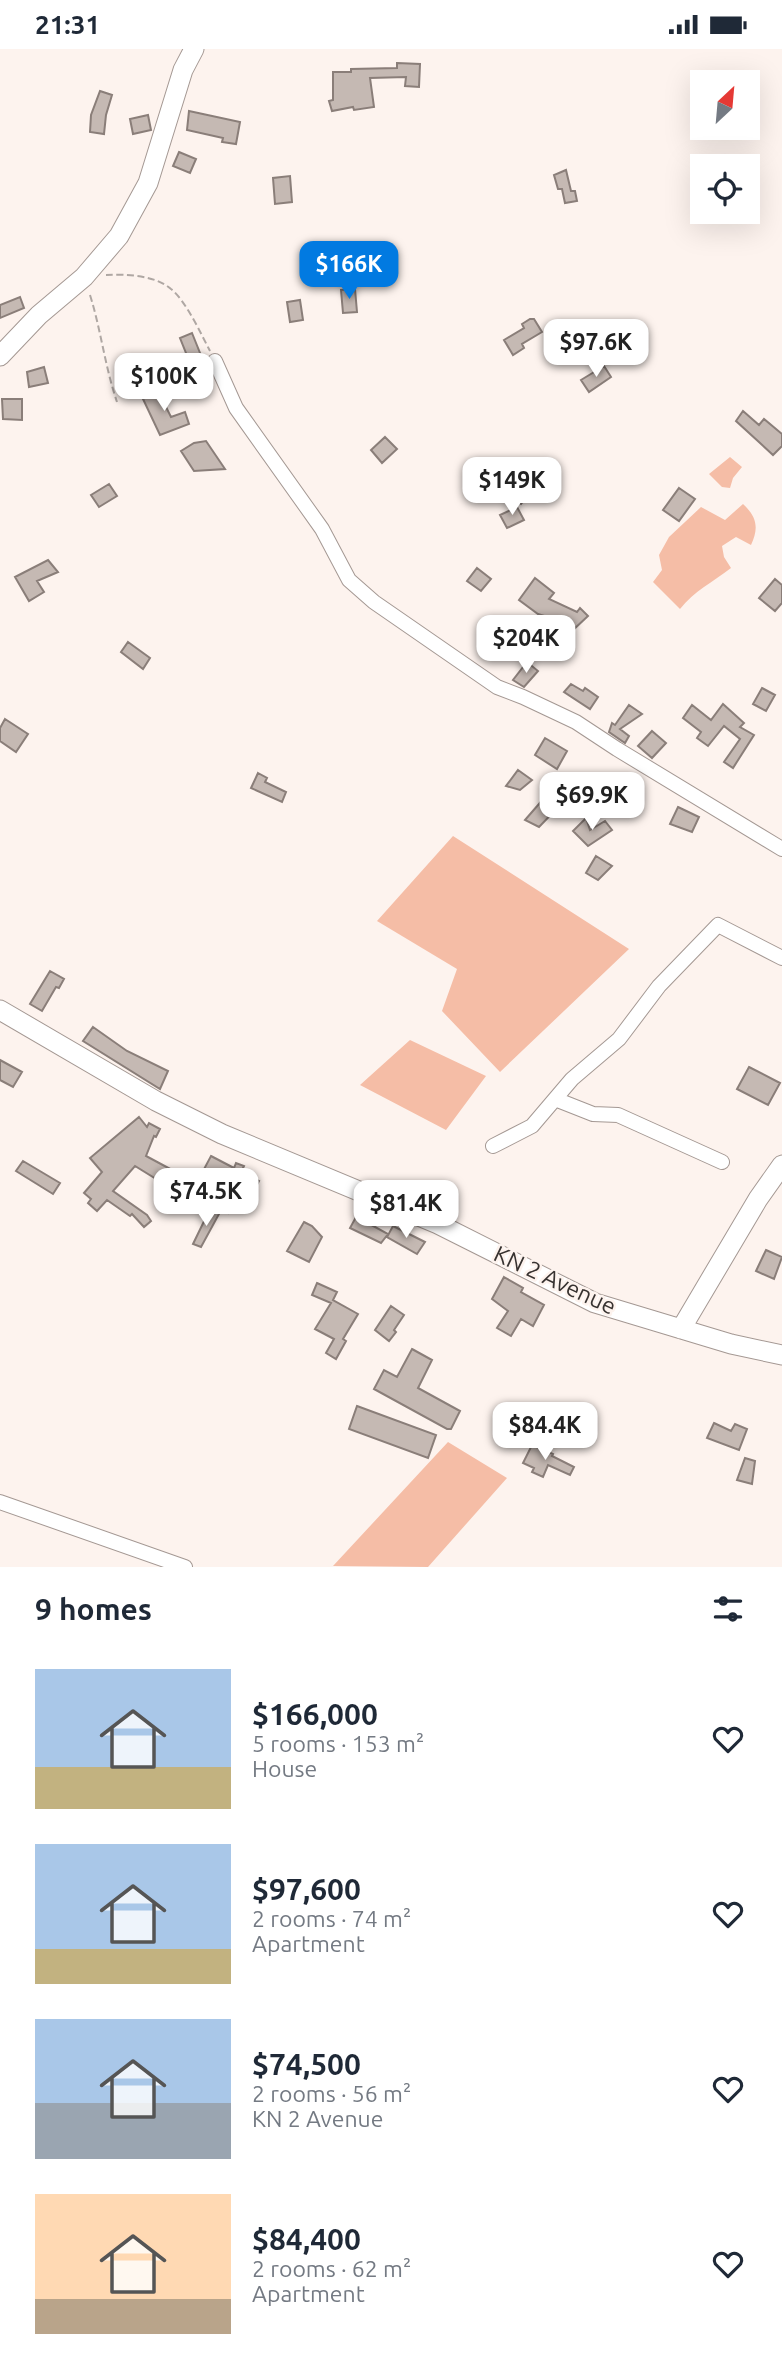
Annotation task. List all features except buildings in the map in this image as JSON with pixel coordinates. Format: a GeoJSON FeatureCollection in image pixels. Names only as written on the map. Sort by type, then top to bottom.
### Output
{"type":"FeatureCollection","features":[{"type":"Feature","properties":{"kind":"main road"},"geometry":{"type":"LineString","coordinates":[[0,356],[39,315],[84,277],[119,236],[148,183],[183,70],[194,49]]}},
{"type":"Feature","properties":{"kind":"main road","name":"KN 2 Avenue"},"geometry":{"type":"LineString","coordinates":[[0,1010],[156,1101],[222,1134],[438,1224],[595,1303],[732,1344],[782,1355]]}},
{"type":"Feature","properties":{"kind":"main road"},"geometry":{"type":"LineString","coordinates":[[681,1329],[758,1199],[782,1165]]}},
{"type":"Feature","properties":{"kind":"street"},"geometry":{"type":"LineString","coordinates":[[215,361],[236,408],[322,529],[349,579],[374,602],[497,687],[576,722],[627,756],[782,849]]}},
{"type":"Feature","properties":{"kind":"street"},"geometry":{"type":"LineString","coordinates":[[493,1146],[532,1126],[572,1079],[619,1038],[659,986],[718,925],[782,958]]}},
{"type":"Feature","properties":{"kind":"street"},"geometry":{"type":"LineString","coordinates":[[555,1099],[593,1114],[618,1115],[722,1162]]}},
{"type":"Feature","properties":{"kind":"street"},"geometry":{"type":"LineString","coordinates":[[0,1501],[185,1567]]}},
{"type":"Feature","properties":{"kind":"path"},"geometry":{"type":"LineString","coordinates":[[117,402],[106,369],[100,330],[84,277],[124,274],[171,288],[194,320],[215,361]]}},
{"type":"Feature","properties":{"kind":"shaded area"},"geometry":{"type":"Polygon","coordinates":[[[730,457],[742,467],[733,478],[730,488],[722,487],[709,474],[730,457]]]}},
{"type":"Feature","properties":{"kind":"shaded area"},"geometry":{"type":"Polygon","coordinates":[[[743,504],[755,523],[751,545],[736,537],[722,546],[724,557],[731,568],[680,609],[653,582],[662,570],[659,555],[669,537],[701,507],[725,520],[743,504]]]}},
{"type":"Feature","properties":{"kind":"shaded area"},"geometry":{"type":"Polygon","coordinates":[[[453,836],[629,949],[500,1072],[442,1011],[457,969],[377,921],[453,836]]]}},
{"type":"Feature","properties":{"kind":"shaded area"},"geometry":{"type":"Polygon","coordinates":[[[410,1040],[486,1076],[446,1130],[360,1085],[410,1040]]]}},
{"type":"Feature","properties":{"kind":"shaded area"},"geometry":{"type":"Polygon","coordinates":[[[448,1442],[507,1478],[428,1567],[333,1566],[448,1442]]]}}]}
